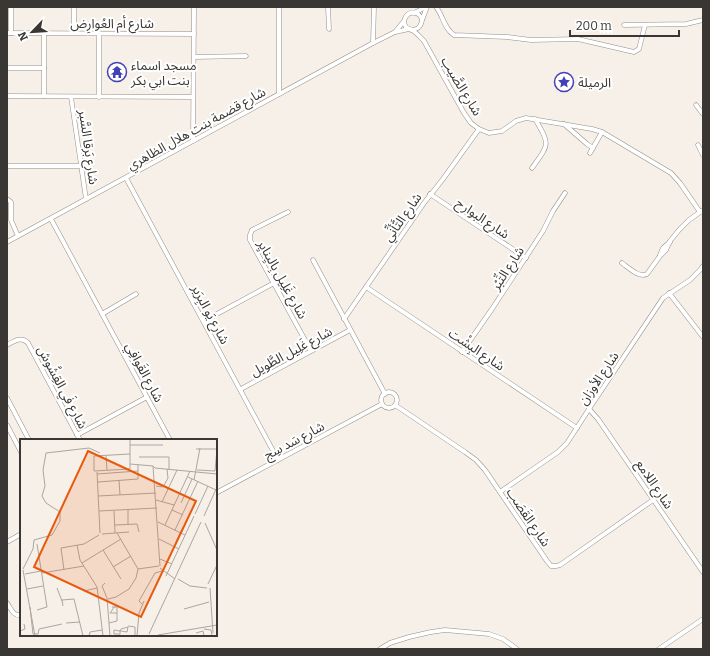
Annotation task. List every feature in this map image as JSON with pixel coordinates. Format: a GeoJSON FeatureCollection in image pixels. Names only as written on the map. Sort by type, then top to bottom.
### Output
{"type":"FeatureCollection","features":[{"type":"Feature","properties":{"kind":"street"},"geometry":{"type":"LineString","coordinates":[[9,33],[11,7]]}},
{"type":"Feature","properties":{"kind":"street"},"geometry":{"type":"LineString","coordinates":[[74,7],[74,33]]}},
{"type":"Feature","properties":{"kind":"street"},"geometry":{"type":"LineString","coordinates":[[193,141],[194,7]]}},
{"type":"Feature","properties":{"kind":"street"},"geometry":{"type":"LineString","coordinates":[[279,7],[279,94]]}},
{"type":"Feature","properties":{"kind":"street"},"geometry":{"type":"LineString","coordinates":[[328,7],[329,29]]}},
{"type":"Feature","properties":{"kind":"street"},"geometry":{"type":"LineString","coordinates":[[373,43],[374,7]]}},
{"type":"Feature","properties":{"kind":"street"},"geometry":{"type":"LineString","coordinates":[[427,7],[421,22],[416,29],[406,27],[404,21],[407,15],[427,7]]}},
{"type":"Feature","properties":{"kind":"street"},"geometry":{"type":"LineString","coordinates":[[436,7],[441,13],[448,30],[454,35],[507,37],[531,40],[578,39],[634,52],[639,49],[645,24]]}},
{"type":"Feature","properties":{"kind":"street"},"geometry":{"type":"LineString","coordinates":[[414,13],[419,15],[421,22]]}},
{"type":"Feature","properties":{"kind":"street"},"geometry":{"type":"LineString","coordinates":[[624,25],[686,24],[703,20]]}},
{"type":"Feature","properties":{"kind":"street","name":"شارع قضمة بنت هلال الظاهري"},"geometry":{"type":"LineString","coordinates":[[395,32],[404,21]]}},
{"type":"Feature","properties":{"kind":"street","name":"شارع الصَّيب"},"geometry":{"type":"LineString","coordinates":[[421,22],[424,41]]}},
{"type":"Feature","properties":{"kind":"street","name":"شارع قضمة بنت هلال الظاهري"},"geometry":{"type":"LineString","coordinates":[[7,242],[373,43],[395,32],[410,29]]}},
{"type":"Feature","properties":{"kind":"street","name":"شارع الصَّيب"},"geometry":{"type":"LineString","coordinates":[[410,29],[424,41],[464,113],[471,123],[479,129],[489,133],[502,131],[521,119],[535,118],[602,132],[671,174],[680,183],[701,211]]}},
{"type":"Feature","properties":{"kind":"street","name":"شارع أم العُوارِض"},"geometry":{"type":"LineString","coordinates":[[9,33],[194,34]]}},
{"type":"Feature","properties":{"kind":"street"},"geometry":{"type":"LineString","coordinates":[[44,33],[44,96]]}},
{"type":"Feature","properties":{"kind":"street"},"geometry":{"type":"LineString","coordinates":[[99,33],[99,97]]}},
{"type":"Feature","properties":{"kind":"street"},"geometry":{"type":"LineString","coordinates":[[194,57],[246,56]]}},
{"type":"Feature","properties":{"kind":"street"},"geometry":{"type":"LineString","coordinates":[[7,68],[44,68]]}},
{"type":"Feature","properties":{"kind":"street"},"geometry":{"type":"LineString","coordinates":[[7,96],[194,97]]}},
{"type":"Feature","properties":{"kind":"street","name":"شارع بَرقا السَّبر"},"geometry":{"type":"LineString","coordinates":[[71,97],[86,199]]}},
{"type":"Feature","properties":{"kind":"street"},"geometry":{"type":"LineString","coordinates":[[696,106],[703,114]]}},
{"type":"Feature","properties":{"kind":"street"},"geometry":{"type":"LineString","coordinates":[[532,168],[545,150],[546,142],[546,138],[535,118]]}},
{"type":"Feature","properties":{"kind":"street"},"geometry":{"type":"LineString","coordinates":[[564,124],[593,148]]}},
{"type":"Feature","properties":{"kind":"street","name":"شارع التَّأنِّي"},"geometry":{"type":"LineString","coordinates":[[344,319],[430,194],[479,129]]}},
{"type":"Feature","properties":{"kind":"street"},"geometry":{"type":"LineString","coordinates":[[590,153],[602,132]]}},
{"type":"Feature","properties":{"kind":"street"},"geometry":{"type":"LineString","coordinates":[[698,145],[703,155]]}},
{"type":"Feature","properties":{"kind":"street"},"geometry":{"type":"LineString","coordinates":[[7,166],[81,166]]}},
{"type":"Feature","properties":{"kind":"street","name":"شارع يَو البِرَير"},"geometry":{"type":"LineString","coordinates":[[126,178],[278,460]]}},
{"type":"Feature","properties":{"kind":"street","name":"شارع التِّبْر"},"geometry":{"type":"LineString","coordinates":[[462,352],[526,258],[565,193]]}},
{"type":"Feature","properties":{"kind":"street","name":"شارع البوارح"},"geometry":{"type":"LineString","coordinates":[[430,194],[526,258]]}},
{"type":"Feature","properties":{"kind":"street"},"geometry":{"type":"LineString","coordinates":[[7,199],[11,202],[11,220],[18,236]]}},
{"type":"Feature","properties":{"kind":"street"},"geometry":{"type":"LineString","coordinates":[[622,263],[640,275],[645,275],[666,250],[683,225],[701,211]]}},
{"type":"Feature","properties":{"kind":"street","name":"شارع غَلِيل بِاليِنايِر"},"geometry":{"type":"LineString","coordinates":[[288,212],[255,228],[250,232],[250,236],[252,243],[311,351]]}},
{"type":"Feature","properties":{"kind":"street","name":"شارع القَوافِي"},"geometry":{"type":"LineString","coordinates":[[51,219],[169,439]]}},
{"type":"Feature","properties":{"kind":"street"},"geometry":{"type":"LineString","coordinates":[[313,260],[385,394]]}},
{"type":"Feature","properties":{"kind":"street","name":"شارع الأوزان"},"geometry":{"type":"LineString","coordinates":[[500,492],[558,452],[567,443],[663,298],[690,280],[703,266]]}},
{"type":"Feature","properties":{"kind":"street"},"geometry":{"type":"LineString","coordinates":[[204,321],[274,283]]}},
{"type":"Feature","properties":{"kind":"street","name":"شارع البِشْت"},"geometry":{"type":"LineString","coordinates":[[366,288],[577,428]]}},
{"type":"Feature","properties":{"kind":"street"},"geometry":{"type":"LineString","coordinates":[[669,293],[703,337]]}},
{"type":"Feature","properties":{"kind":"street"},"geometry":{"type":"LineString","coordinates":[[102,314],[136,294]]}},
{"type":"Feature","properties":{"kind":"street","name":"شارع غَلِيل الطَّويل"},"geometry":{"type":"LineString","coordinates":[[241,389],[350,330]]}},
{"type":"Feature","properties":{"kind":"street","name":"شارع فَي القِشُوش"},"geometry":{"type":"LineString","coordinates":[[7,345],[19,339],[26,340],[79,439]]}},
{"type":"Feature","properties":{"kind":"street"},"geometry":{"type":"LineString","coordinates":[[389,393],[395,396],[395,405],[391,408],[388,408],[382,404],[381,400],[385,394],[389,393]]}},
{"type":"Feature","properties":{"kind":"street"},"geometry":{"type":"LineString","coordinates":[[77,435],[147,397]]}},
{"type":"Feature","properties":{"kind":"street"},"geometry":{"type":"LineString","coordinates":[[7,398],[28,439]]}},
{"type":"Feature","properties":{"kind":"street","name":"شارع سَد سِج"},"geometry":{"type":"LineString","coordinates":[[217,492],[382,404]]}},
{"type":"Feature","properties":{"kind":"street","name":"شارع القَصَب"},"geometry":{"type":"LineString","coordinates":[[395,405],[471,456],[481,465],[548,562],[554,566],[560,565],[653,500]]}},
{"type":"Feature","properties":{"kind":"street","name":"شارع اللامع"},"geometry":{"type":"LineString","coordinates":[[589,409],[598,419],[703,572]]}},
{"type":"Feature","properties":{"kind":"street"},"geometry":{"type":"LineString","coordinates":[[7,425],[20,450]]}},
{"type":"Feature","properties":{"kind":"street"},"geometry":{"type":"LineString","coordinates":[[7,542],[20,535]]}},
{"type":"Feature","properties":{"kind":"street"},"geometry":{"type":"LineString","coordinates":[[7,603],[14,614],[20,615]]}},
{"type":"Feature","properties":{"kind":"street"},"geometry":{"type":"LineString","coordinates":[[659,649],[703,619]]}},
{"type":"Feature","properties":{"kind":"street"},"geometry":{"type":"LineString","coordinates":[[380,649],[390,643],[409,636],[445,630],[494,635],[507,641],[517,649]]}},
{"type":"Feature","properties":{"kind":"place","name":"مسجد اسماء بنت ابي بكر"},"geometry":{"type":"Point","coordinates":[117,72]}},
{"type":"Feature","properties":{"kind":"place","name":"الرميلة"},"geometry":{"type":"Point","coordinates":[564,82]}}]}
